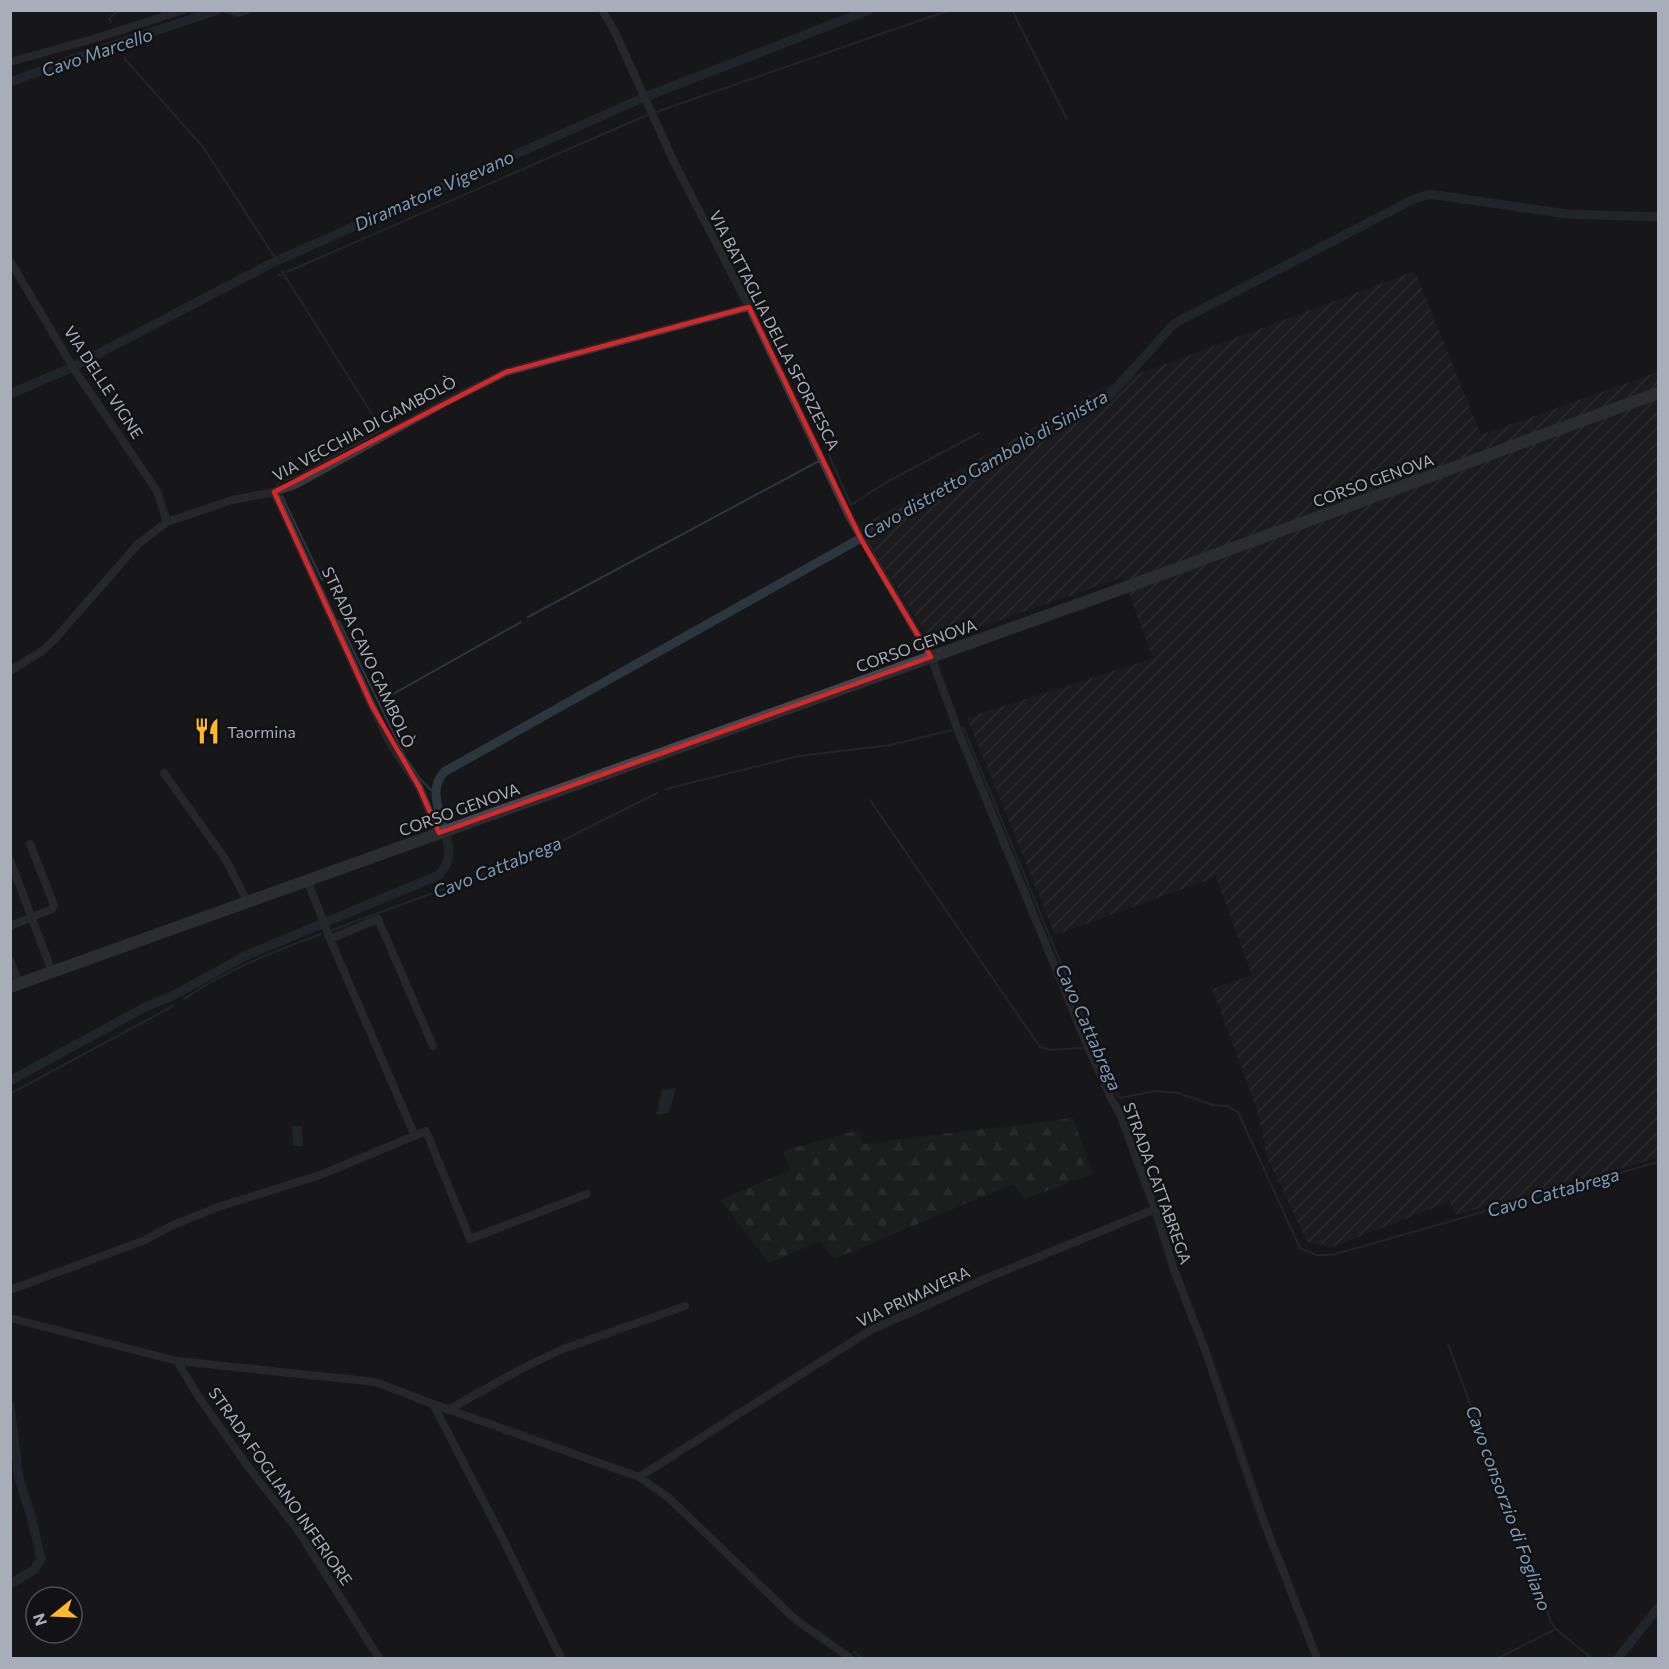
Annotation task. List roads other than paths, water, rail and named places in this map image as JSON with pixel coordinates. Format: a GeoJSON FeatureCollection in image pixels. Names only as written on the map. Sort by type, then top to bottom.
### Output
{"type":"FeatureCollection","features":[{"type":"Feature","properties":{"kind":"main road","name":"CORSO GENOVA"},"geometry":{"type":"LineString","coordinates":[[15,986],[1659,393]]}},
{"type":"Feature","properties":{"kind":"street"},"geometry":{"type":"LineString","coordinates":[[10,62],[100,37],[183,10]]}},
{"type":"Feature","properties":{"kind":"street"},"geometry":{"type":"LineString","coordinates":[[229,10],[239,13],[247,10]]}},
{"type":"Feature","properties":{"kind":"street","name":"VIA BATTAGLIA DELLA SFORZESCA"},"geometry":{"type":"LineString","coordinates":[[602,10],[615,32],[684,182],[749,307],[860,536],[930,657]]}},
{"type":"Feature","properties":{"kind":"street","name":"VIA DELLE VIGNE"},"geometry":{"type":"LineString","coordinates":[[10,261],[74,369],[157,491],[167,522]]}},
{"type":"Feature","properties":{"kind":"street","name":"VIA VECCHIA DI GAMBOLÒ"},"geometry":{"type":"LineString","coordinates":[[10,671],[42,651],[54,640],[138,544],[167,522],[232,500],[274,492],[309,478],[444,403],[506,372],[749,307]]}},
{"type":"Feature","properties":{"kind":"street","name":"STRADA CAVO GAMBOLÒ"},"geometry":{"type":"LineString","coordinates":[[274,492],[390,743],[419,787],[443,831]]}},
{"type":"Feature","properties":{"kind":"street","name":"STRADA CATTABREGA"},"geometry":{"type":"LineString","coordinates":[[930,657],[959,734],[1088,1047],[1120,1114],[1155,1209],[1174,1270],[1206,1352],[1262,1517],[1317,1659]]}},
{"type":"Feature","properties":{"kind":"street"},"geometry":{"type":"LineString","coordinates":[[164,773],[226,860],[248,903]]}},
{"type":"Feature","properties":{"kind":"street"},"geometry":{"type":"LineString","coordinates":[[10,926],[52,909],[54,905],[30,844]]}},
{"type":"Feature","properties":{"kind":"street"},"geometry":{"type":"LineString","coordinates":[[10,860],[52,972]]}},
{"type":"Feature","properties":{"kind":"street"},"geometry":{"type":"LineString","coordinates":[[308,882],[330,939],[415,1136]]}},
{"type":"Feature","properties":{"kind":"street"},"geometry":{"type":"LineString","coordinates":[[330,939],[378,919],[433,1046]]}},
{"type":"Feature","properties":{"kind":"street"},"geometry":{"type":"LineString","coordinates":[[10,960],[15,986]]}},
{"type":"Feature","properties":{"kind":"street"},"geometry":{"type":"LineString","coordinates":[[10,1290],[145,1240],[171,1226],[218,1207],[321,1175],[426,1131],[470,1239],[587,1194]]}},
{"type":"Feature","properties":{"kind":"street","name":"VIA PRIMAVERA"},"geometry":{"type":"LineString","coordinates":[[639,1477],[871,1330],[987,1278],[1155,1209]]}},
{"type":"Feature","properties":{"kind":"street"},"geometry":{"type":"LineString","coordinates":[[448,1410],[521,1369],[563,1349],[685,1306]]}},
{"type":"Feature","properties":{"kind":"street","name":"STRADA FOGLIANO INFERIORE"},"geometry":{"type":"LineString","coordinates":[[10,1318],[177,1361],[376,1382],[448,1410],[639,1477],[669,1498],[795,1619],[850,1659]]}},
{"type":"Feature","properties":{"kind":"street","name":"STRADA FOGLIANO INFERIORE"},"geometry":{"type":"LineString","coordinates":[[177,1361],[198,1396],[249,1468],[297,1529],[379,1659]]}},
{"type":"Feature","properties":{"kind":"street"},"geometry":{"type":"LineString","coordinates":[[433,1404],[514,1560],[561,1659]]}},
{"type":"Feature","properties":{"kind":"waterway","name":"Cavo distretto Gambolò di Sinistra"},"geometry":{"type":"LineString","coordinates":[[111,22],[109,19],[118,10]]}},
{"type":"Feature","properties":{"kind":"waterway","name":"Cavo Marcello"},"geometry":{"type":"LineString","coordinates":[[10,82],[218,10]]}},
{"type":"Feature","properties":{"kind":"waterway","name":"Diramatore Vigevano"},"geometry":{"type":"LineString","coordinates":[[10,394],[73,367],[272,263],[640,99],[869,10]]}},
{"type":"Feature","properties":{"kind":"waterway","name":"Cavo distretto Gambolò di Sinistra"},"geometry":{"type":"LineString","coordinates":[[656,112],[950,10]]}},
{"type":"Feature","properties":{"kind":"waterway"},"geometry":{"type":"LineString","coordinates":[[1012,10],[1067,119]]}},
{"type":"Feature","properties":{"kind":"waterway","name":"Cavo distretto Gambolò di Sinistra"},"geometry":{"type":"LineString","coordinates":[[124,58],[203,147],[274,256]]}},
{"type":"Feature","properties":{"kind":"waterway","name":"Cavo distretto Gambolò di Sinistra"},"geometry":{"type":"LineString","coordinates":[[287,272],[647,115]]}},
{"type":"Feature","properties":{"kind":"waterway","name":"Cavo distretto Gambolò di Sinistra"},"geometry":{"type":"LineString","coordinates":[[10,1081],[145,1007],[172,996],[247,955],[439,875],[447,863],[449,850],[436,796],[437,784],[444,772],[1108,397],[1179,321],[1410,201],[1429,194],[1567,214],[1658,217]]}},
{"type":"Feature","properties":{"kind":"waterway","name":"Cavo distretto Gambolò di Sinistra"},"geometry":{"type":"LineString","coordinates":[[277,486],[279,482],[300,475],[382,430],[282,271]]}},
{"type":"Feature","properties":{"kind":"waterway"},"geometry":{"type":"LineString","coordinates":[[829,455],[851,505],[885,483],[979,433]]}},
{"type":"Feature","properties":{"kind":"waterway"},"geometry":{"type":"LineString","coordinates":[[528,617],[819,461]]}},
{"type":"Feature","properties":{"kind":"waterway","name":"Cavo distretto Gambolò di Sinistra"},"geometry":{"type":"LineString","coordinates":[[282,496],[322,580]]}},
{"type":"Feature","properties":{"kind":"waterway","name":"Cavo distretto Gambolò di Sinistra"},"geometry":{"type":"LineString","coordinates":[[339,621],[405,757],[421,780],[435,794]]}},
{"type":"Feature","properties":{"kind":"waterway","name":"Cavo distretto Gambolò di Sinistra"},"geometry":{"type":"LineString","coordinates":[[379,702],[521,622]]}},
{"type":"Feature","properties":{"kind":"waterway","name":"Cavo Cattabrega"},"geometry":{"type":"LineString","coordinates":[[963,727],[1113,1089],[1120,1098],[1155,1091],[1178,1093],[1213,1105],[1227,1106],[1238,1112],[1300,1248],[1316,1255],[1332,1255],[1658,1162]]}},
{"type":"Feature","properties":{"kind":"waterway","name":"Cavo Cattabrega"},"geometry":{"type":"LineString","coordinates":[[666,789],[799,756],[891,745],[952,730]]}},
{"type":"Feature","properties":{"kind":"waterway","name":"Cavo Cattabrega"},"geometry":{"type":"LineString","coordinates":[[332,930],[526,859],[657,793]]}},
{"type":"Feature","properties":{"kind":"waterway"},"geometry":{"type":"LineString","coordinates":[[870,800],[1040,1047],[1051,1050],[1082,1048]]}},
{"type":"Feature","properties":{"kind":"waterway","name":"Cavo Cattabrega"},"geometry":{"type":"LineString","coordinates":[[184,999],[233,970],[321,934]]}},
{"type":"Feature","properties":{"kind":"waterway","name":"Cavo Cattabrega"},"geometry":{"type":"LineString","coordinates":[[10,1094],[173,1006]]}},
{"type":"Feature","properties":{"kind":"waterway","name":"Cavo consorzio di Fogliano"},"geometry":{"type":"LineString","coordinates":[[1448,1344],[1551,1622],[1556,1629],[1591,1658]]}},
{"type":"Feature","properties":{"kind":"waterway","name":"Cavo distretto Gambolò di Sinistra"},"geometry":{"type":"LineString","coordinates":[[10,1405],[19,1479],[41,1559],[34,1570],[10,1584]]}},
{"type":"Feature","properties":{"kind":"waterway"},"geometry":{"type":"LineString","coordinates":[[1618,1658],[1658,1608]]}},
{"type":"Feature","properties":{"kind":"waterway"},"geometry":{"type":"LineString","coordinates":[[1498,1658],[1556,1629]]}},
{"type":"Feature","properties":{"kind":"waterway"},"geometry":{"type":"LineString","coordinates":[[854,1652],[862,1658]]}},
{"type":"Feature","properties":{"kind":"place","name":"Taormina"},"geometry":{"type":"Point","coordinates":[207,731]}}]}
